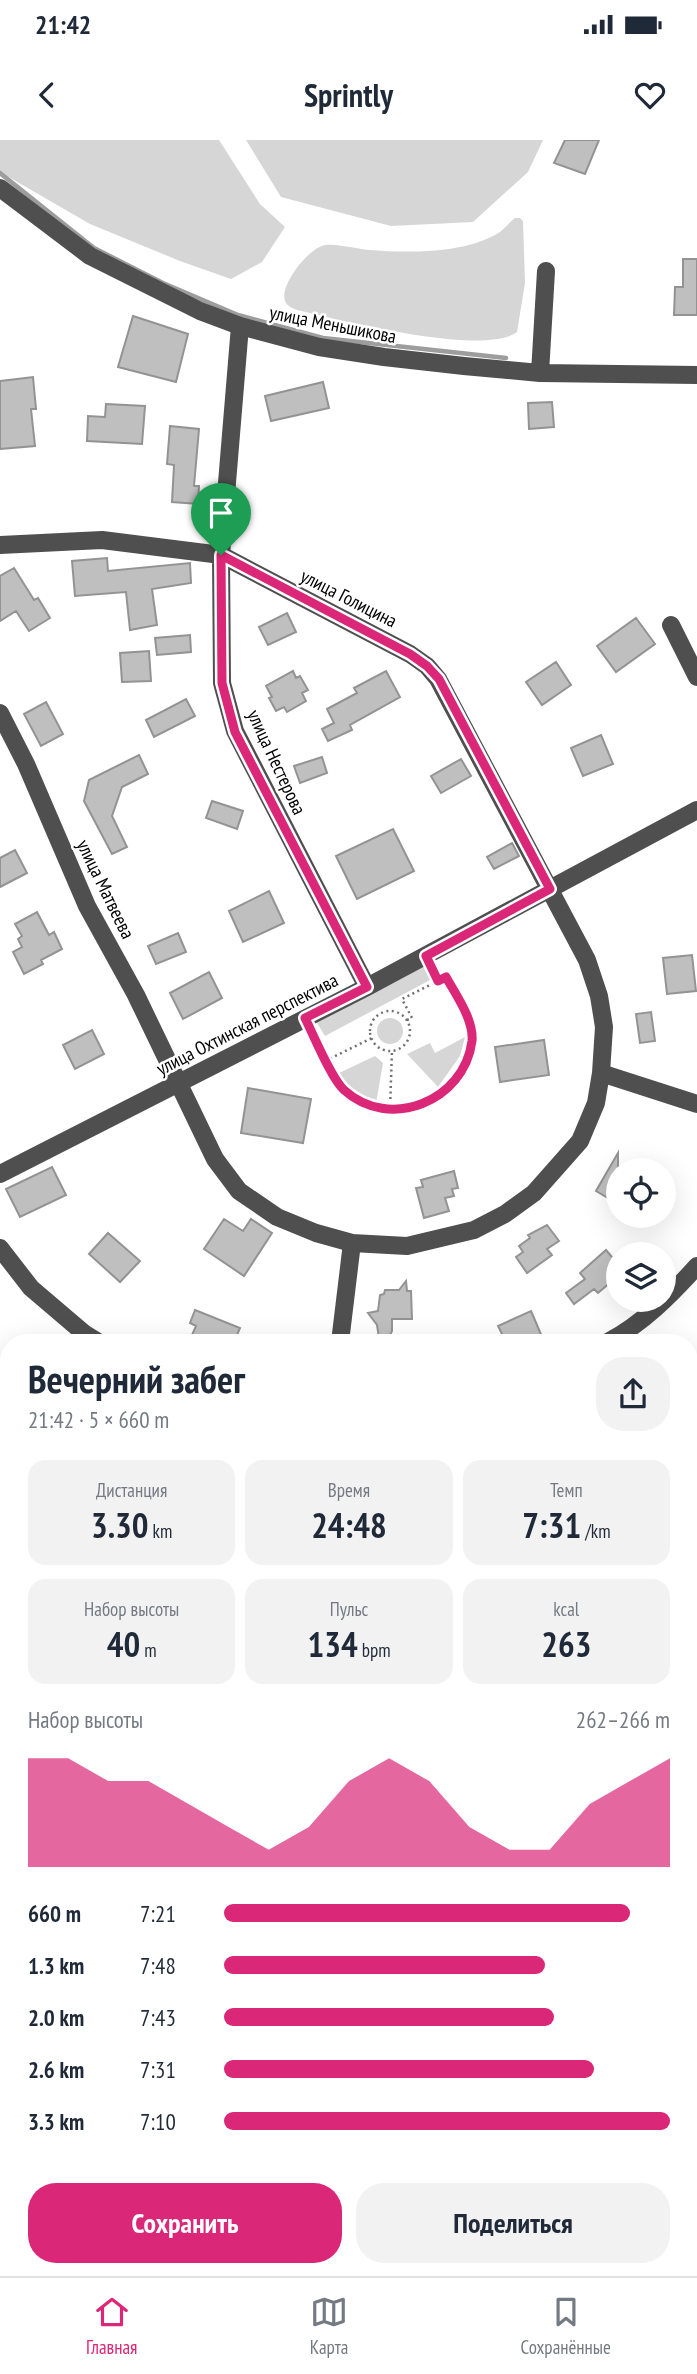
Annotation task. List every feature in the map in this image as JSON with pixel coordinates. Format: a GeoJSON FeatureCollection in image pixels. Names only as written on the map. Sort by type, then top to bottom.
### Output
{"type":"FeatureCollection","features":[{"type":"Feature","properties":{"kind":"street","name":"улица Меньшикова"},"geometry":{"type":"LineString","coordinates":[[0,188],[90,256],[200,311],[240,326],[318,346],[384,358],[540,373],[697,375]]}},
{"type":"Feature","properties":{"kind":"street"},"geometry":{"type":"LineString","coordinates":[[540,373],[545,271]]}},
{"type":"Feature","properties":{"kind":"street","name":"улица Нестерова"},"geometry":{"type":"LineString","coordinates":[[240,326],[221,555],[222,683],[235,732],[367,987]]}},
{"type":"Feature","properties":{"kind":"street","name":"улица Голицина"},"geometry":{"type":"LineString","coordinates":[[0,545],[102,540],[221,555],[410,654],[427,666],[439,679],[587,960],[600,996],[604,1027],[596,1103],[580,1141],[534,1193],[505,1214],[474,1230],[407,1246],[352,1243]]}},
{"type":"Feature","properties":{"kind":"street"},"geometry":{"type":"LineString","coordinates":[[671,625],[697,677]]}},
{"type":"Feature","properties":{"kind":"street","name":"улица Матвеева"},"geometry":{"type":"LineString","coordinates":[[0,712],[26,764],[87,906],[136,995],[215,1158],[240,1192],[278,1217],[316,1233],[352,1243]]}},
{"type":"Feature","properties":{"kind":"street","name":"улица Охтинская перспектива"},"geometry":{"type":"LineString","coordinates":[[0,1174],[367,987],[697,810]]}},
{"type":"Feature","properties":{"kind":"street"},"geometry":{"type":"LineString","coordinates":[[601,1073],[697,1104]]}},
{"type":"Feature","properties":{"kind":"street"},"geometry":{"type":"LineString","coordinates":[[341,1334],[352,1243]]}},
{"type":"Feature","properties":{"kind":"street"},"geometry":{"type":"LineString","coordinates":[[0,1248],[31,1288],[88,1334]]}},
{"type":"Feature","properties":{"kind":"street"},"geometry":{"type":"LineString","coordinates":[[623,1334],[669,1298],[697,1266]]}},
{"type":"Feature","properties":{"kind":"path"},"geometry":{"type":"LineString","coordinates":[[426,956],[438,981]]}},
{"type":"Feature","properties":{"kind":"path"},"geometry":{"type":"LineString","coordinates":[[305,1018],[341,1087],[362,1104],[390,1111],[423,1104],[448,1087],[466,1062],[472,1040],[469,1022],[446,977],[402,999],[412,1018],[407,1020]]}},
{"type":"Feature","properties":{"kind":"path"},"geometry":{"type":"LineString","coordinates":[[385,1011],[401,1014],[407,1020],[410,1036],[400,1048],[392,1051],[383,1049],[372,1038],[370,1030],[377,1015],[385,1011]]}},
{"type":"Feature","properties":{"kind":"path"},"geometry":{"type":"LineString","coordinates":[[327,1060],[372,1038]]}},
{"type":"Feature","properties":{"kind":"path"},"geometry":{"type":"LineString","coordinates":[[390,1111],[392,1051]]}},
{"type":"Feature","properties":{"kind":"shaded area"},"geometry":{"type":"Polygon","coordinates":[[[0,140],[219,140],[260,204],[285,227],[262,262],[231,279],[90,224],[0,172],[0,140]]]}},
{"type":"Feature","properties":{"kind":"shaded area"},"geometry":{"type":"Polygon","coordinates":[[[246,140],[543,140],[528,172],[473,222],[391,226],[281,197],[246,140]]]}},
{"type":"Feature","properties":{"kind":"shaded area"},"geometry":{"type":"Polygon","coordinates":[[[515,218],[523,221],[525,283],[517,332],[500,339],[444,339],[377,328],[297,310],[288,306],[285,301],[284,294],[297,267],[319,247],[331,245],[401,252],[454,248],[486,239],[500,232],[515,218]]]}},
{"type":"Feature","properties":{"kind":"shaded area"},"geometry":{"type":"Polygon","coordinates":[[[420,962],[432,979],[325,1036],[317,1023],[318,1015],[420,962]]]}},
{"type":"Feature","properties":{"kind":"shaded area"},"geometry":{"type":"Polygon","coordinates":[[[390,1018],[399,1022],[403,1031],[399,1040],[390,1044],[381,1040],[377,1031],[381,1022],[390,1018]]]}},
{"type":"Feature","properties":{"kind":"shaded area"},"geometry":{"type":"Polygon","coordinates":[[[465,1037],[460,1056],[438,1087],[407,1054],[430,1043],[435,1053],[465,1037]]]}},
{"type":"Feature","properties":{"kind":"shaded area"},"geometry":{"type":"Polygon","coordinates":[[[375,1056],[383,1063],[376,1103],[346,1085],[339,1073],[375,1056]]]}},
{"type":"Feature","properties":{"kind":"building"},"geometry":{"type":"Polygon","coordinates":[[[565,140],[599,140],[585,174],[554,163],[565,140]]]}},
{"type":"Feature","properties":{"kind":"building"},"geometry":{"type":"Polygon","coordinates":[[[683,259],[697,259],[697,315],[674,315],[675,287],[683,287],[683,259]]]}},
{"type":"Feature","properties":{"kind":"building"},"geometry":{"type":"Polygon","coordinates":[[[133,316],[188,334],[176,382],[118,367],[133,316]]]}},
{"type":"Feature","properties":{"kind":"building"},"geometry":{"type":"Polygon","coordinates":[[[33,377],[36,409],[31,409],[35,446],[0,449],[0,381],[33,377]]]}},
{"type":"Feature","properties":{"kind":"building"},"geometry":{"type":"Polygon","coordinates":[[[323,382],[329,408],[271,421],[265,396],[323,382]]]}},
{"type":"Feature","properties":{"kind":"building"},"geometry":{"type":"Polygon","coordinates":[[[552,402],[554,427],[529,429],[528,403],[552,402]]]}},
{"type":"Feature","properties":{"kind":"building"},"geometry":{"type":"Polygon","coordinates":[[[106,404],[145,406],[142,444],[87,441],[88,416],[105,417],[106,404]]]}},
{"type":"Feature","properties":{"kind":"building"},"geometry":{"type":"Polygon","coordinates":[[[170,426],[199,429],[194,486],[199,486],[198,504],[172,502],[174,465],[167,464],[170,426]]]}},
{"type":"Feature","properties":{"kind":"building"},"geometry":{"type":"Polygon","coordinates":[[[107,558],[108,571],[190,563],[191,583],[152,589],[157,625],[130,630],[126,592],[75,596],[72,561],[107,558]]]}},
{"type":"Feature","properties":{"kind":"building"},"geometry":{"type":"Polygon","coordinates":[[[14,568],[34,600],[38,598],[50,618],[29,631],[16,611],[0,621],[0,576],[14,568]]]}},
{"type":"Feature","properties":{"kind":"building"},"geometry":{"type":"Polygon","coordinates":[[[287,613],[296,632],[268,645],[259,627],[287,613]]]}},
{"type":"Feature","properties":{"kind":"building"},"geometry":{"type":"Polygon","coordinates":[[[636,618],[655,644],[616,672],[597,646],[636,618]]]}},
{"type":"Feature","properties":{"kind":"building"},"geometry":{"type":"Polygon","coordinates":[[[190,635],[191,652],[157,655],[155,638],[190,635]]]}},
{"type":"Feature","properties":{"kind":"building"},"geometry":{"type":"Polygon","coordinates":[[[149,651],[151,681],[122,682],[120,653],[149,651]]]}},
{"type":"Feature","properties":{"kind":"building"},"geometry":{"type":"Polygon","coordinates":[[[556,662],[571,685],[542,705],[526,682],[556,662]]]}},
{"type":"Feature","properties":{"kind":"building"},"geometry":{"type":"Polygon","coordinates":[[[293,671],[296,678],[300,676],[308,690],[302,693],[306,701],[287,712],[284,707],[276,711],[266,686],[293,671]]]}},
{"type":"Feature","properties":{"kind":"building"},"geometry":{"type":"Polygon","coordinates":[[[386,671],[400,697],[350,725],[352,730],[328,741],[322,729],[334,723],[327,709],[357,693],[354,688],[386,671]]]}},
{"type":"Feature","properties":{"kind":"building"},"geometry":{"type":"Polygon","coordinates":[[[186,699],[195,716],[154,737],[146,720],[186,699]]]}},
{"type":"Feature","properties":{"kind":"building"},"geometry":{"type":"Polygon","coordinates":[[[46,702],[63,734],[41,746],[24,714],[46,702]]]}},
{"type":"Feature","properties":{"kind":"building"},"geometry":{"type":"Polygon","coordinates":[[[601,735],[613,764],[583,776],[571,748],[601,735]]]}},
{"type":"Feature","properties":{"kind":"building"},"geometry":{"type":"Polygon","coordinates":[[[139,755],[148,774],[122,787],[112,816],[127,847],[112,854],[84,801],[89,780],[139,755]]]}},
{"type":"Feature","properties":{"kind":"building"},"geometry":{"type":"Polygon","coordinates":[[[322,757],[327,773],[300,783],[294,766],[322,757]]]}},
{"type":"Feature","properties":{"kind":"building"},"geometry":{"type":"Polygon","coordinates":[[[461,759],[471,776],[441,793],[431,776],[461,759]]]}},
{"type":"Feature","properties":{"kind":"building"},"geometry":{"type":"Polygon","coordinates":[[[212,801],[243,811],[237,829],[206,818],[212,801]]]}},
{"type":"Feature","properties":{"kind":"building"},"geometry":{"type":"Polygon","coordinates":[[[393,829],[414,871],[357,899],[336,856],[393,829]]]}},
{"type":"Feature","properties":{"kind":"building"},"geometry":{"type":"Polygon","coordinates":[[[512,843],[519,856],[494,869],[487,857],[512,843]]]}},
{"type":"Feature","properties":{"kind":"building"},"geometry":{"type":"Polygon","coordinates":[[[15,850],[27,873],[0,887],[0,858],[15,850]]]}},
{"type":"Feature","properties":{"kind":"building"},"geometry":{"type":"Polygon","coordinates":[[[269,891],[284,923],[243,942],[229,911],[269,891]]]}},
{"type":"Feature","properties":{"kind":"building"},"geometry":{"type":"Polygon","coordinates":[[[37,912],[49,935],[54,932],[62,949],[41,960],[43,964],[24,974],[13,952],[22,947],[18,939],[22,936],[15,924],[37,912]]]}},
{"type":"Feature","properties":{"kind":"building"},"geometry":{"type":"Polygon","coordinates":[[[178,933],[186,952],[156,964],[148,946],[178,933]]]}},
{"type":"Feature","properties":{"kind":"building"},"geometry":{"type":"Polygon","coordinates":[[[692,955],[696,991],[667,994],[663,958],[692,955]]]}},
{"type":"Feature","properties":{"kind":"building"},"geometry":{"type":"Polygon","coordinates":[[[209,972],[222,998],[183,1019],[170,993],[209,972]]]}},
{"type":"Feature","properties":{"kind":"building"},"geometry":{"type":"Polygon","coordinates":[[[651,1012],[655,1041],[640,1043],[636,1014],[651,1012]]]}},
{"type":"Feature","properties":{"kind":"building"},"geometry":{"type":"Polygon","coordinates":[[[92,1030],[104,1054],[75,1069],[63,1045],[92,1030]]]}},
{"type":"Feature","properties":{"kind":"building"},"geometry":{"type":"Polygon","coordinates":[[[544,1040],[549,1075],[500,1082],[495,1047],[544,1040]]]}},
{"type":"Feature","properties":{"kind":"building"},"geometry":{"type":"Polygon","coordinates":[[[248,1088],[311,1099],[303,1143],[241,1133],[248,1088]]]}},
{"type":"Feature","properties":{"kind":"building"},"geometry":{"type":"Polygon","coordinates":[[[52,1167],[66,1195],[20,1217],[6,1189],[52,1167]]]}},
{"type":"Feature","properties":{"kind":"building"},"geometry":{"type":"Polygon","coordinates":[[[454,1171],[458,1188],[452,1189],[454,1196],[445,1198],[449,1211],[424,1218],[416,1188],[423,1187],[421,1180],[454,1171]]]}},
{"type":"Feature","properties":{"kind":"building"},"geometry":{"type":"Polygon","coordinates":[[[606,1174],[606,1197],[596,1191],[606,1174]]]}},
{"type":"Feature","properties":{"kind":"building"},"geometry":{"type":"Polygon","coordinates":[[[224,1219],[243,1231],[251,1219],[272,1233],[244,1276],[204,1249],[224,1219]]]}},
{"type":"Feature","properties":{"kind":"building"},"geometry":{"type":"Polygon","coordinates":[[[547,1225],[559,1241],[547,1249],[552,1255],[527,1273],[516,1257],[523,1252],[519,1246],[530,1238],[528,1235],[547,1225]]]}},
{"type":"Feature","properties":{"kind":"building"},"geometry":{"type":"Polygon","coordinates":[[[108,1233],[140,1261],[120,1282],[89,1254],[108,1233]]]}},
{"type":"Feature","properties":{"kind":"building"},"geometry":{"type":"Polygon","coordinates":[[[606,1250],[606,1286],[598,1293],[594,1289],[574,1304],[566,1293],[585,1279],[580,1273],[606,1250]]]}},
{"type":"Feature","properties":{"kind":"building"},"geometry":{"type":"Polygon","coordinates":[[[406,1281],[407,1291],[411,1291],[412,1319],[392,1319],[390,1334],[378,1334],[377,1325],[368,1313],[378,1311],[380,1295],[384,1294],[385,1290],[399,1290],[406,1281]]]}},
{"type":"Feature","properties":{"kind":"building"},"geometry":{"type":"Polygon","coordinates":[[[195,1310],[240,1328],[237,1334],[192,1334],[196,1326],[190,1323],[195,1310]]]}},
{"type":"Feature","properties":{"kind":"building"},"geometry":{"type":"Polygon","coordinates":[[[531,1311],[541,1334],[502,1334],[498,1326],[531,1311]]]}},
{"type":"Feature","properties":{"kind":"waterway"},"geometry":{"type":"LineString","coordinates":[[0,173],[94,248],[163,283],[238,315],[323,338],[506,358]]}},
{"type":"Feature","properties":{"kind":"route"},"geometry":{"type":"LineString","coordinates":[[221,555],[410,654],[427,666],[439,679],[550,889],[426,956],[438,981],[446,977],[469,1022],[472,1040],[466,1062],[448,1087],[423,1104],[390,1111],[362,1104],[341,1087],[305,1018],[367,987],[235,732],[222,683],[221,555]]}}]}
